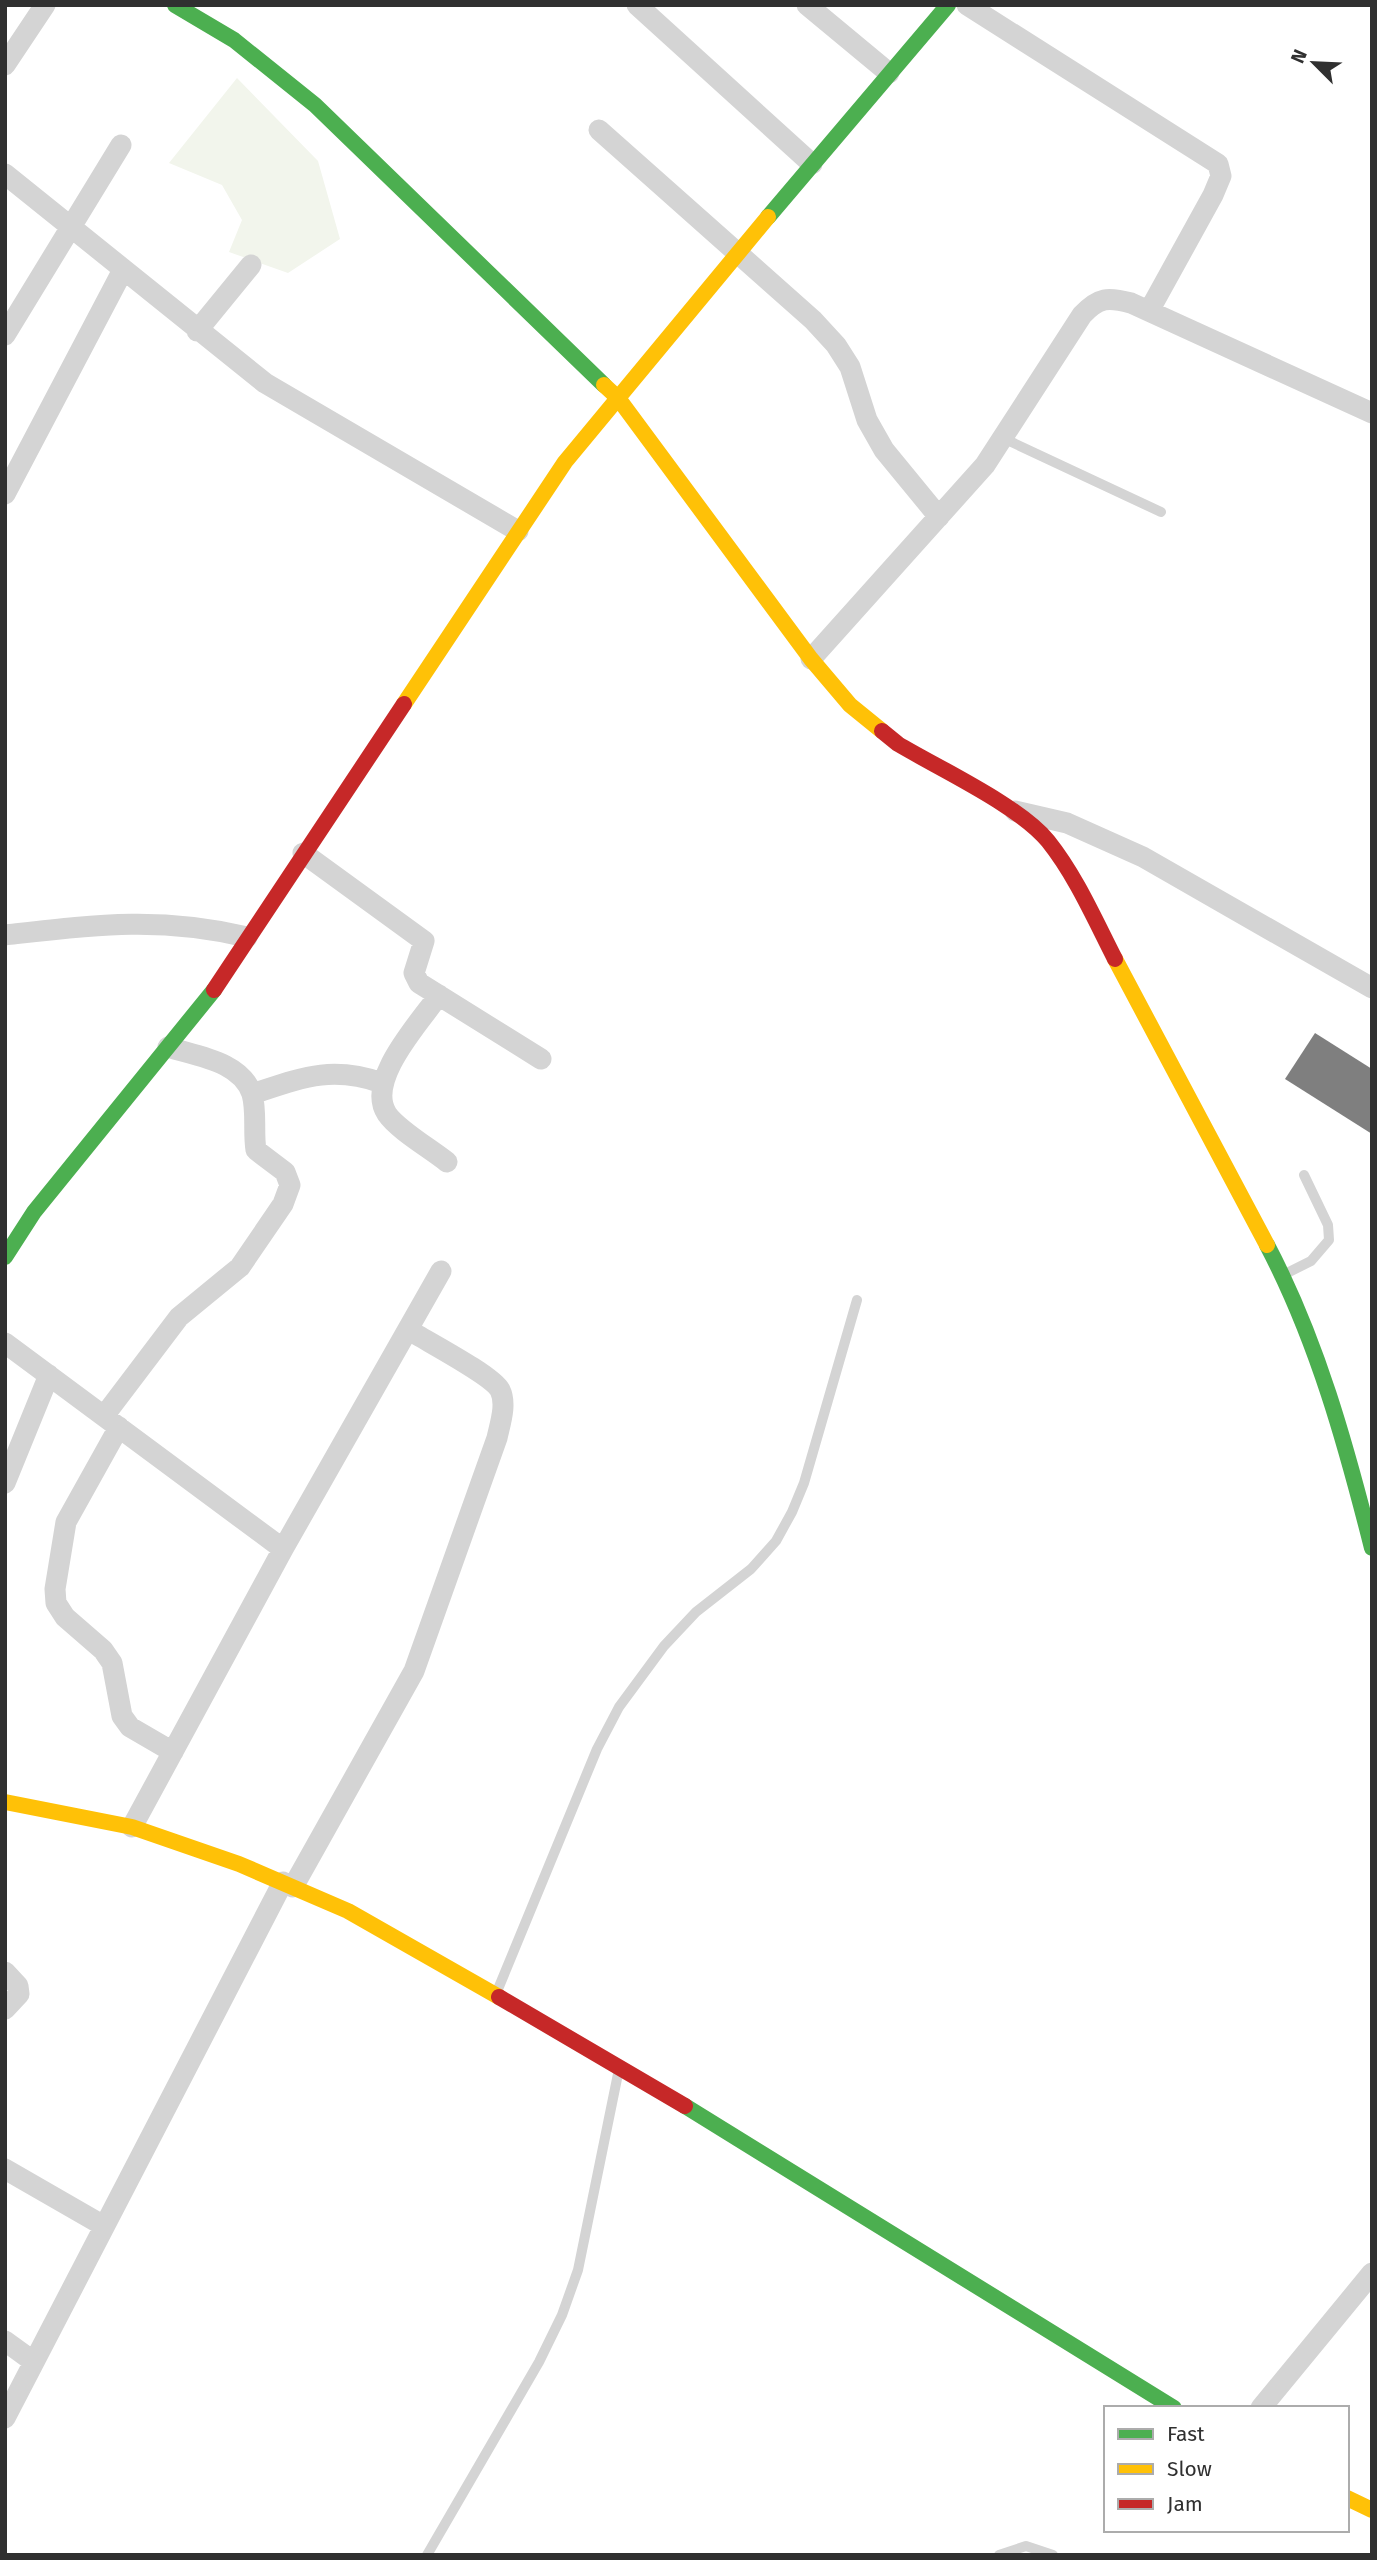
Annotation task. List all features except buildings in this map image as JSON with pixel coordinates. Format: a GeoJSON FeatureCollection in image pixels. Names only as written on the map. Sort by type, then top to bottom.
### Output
{"type":"FeatureCollection","features":[{"type":"Feature","properties":{"kind":"street"},"geometry":{"type":"LineString","coordinates":[[5,65],[45,5]]}},
{"type":"Feature","properties":{"kind":"street"},"geometry":{"type":"LineString","coordinates":[[175,5],[234,40],[315,105],[618,398],[811,659],[850,705],[898,744],[1010,810],[1047,840],[1077,886],[1283,1276],[1324,1380],[1354,1476],[1372,1548]]}},
{"type":"Feature","properties":{"kind":"street"},"geometry":{"type":"LineString","coordinates":[[637,5],[812,164]]}},
{"type":"Feature","properties":{"kind":"street"},"geometry":{"type":"LineString","coordinates":[[807,5],[889,73]]}},
{"type":"Feature","properties":{"kind":"street"},"geometry":{"type":"LineString","coordinates":[[5,1257],[34,1212],[212,993],[565,462],[737,252],[948,5]]}},
{"type":"Feature","properties":{"kind":"street"},"geometry":{"type":"LineString","coordinates":[[967,5],[1218,164],[1221,176],[1213,195],[1149,311]]}},
{"type":"Feature","properties":{"kind":"street"},"geometry":{"type":"LineString","coordinates":[[599,130],[737,252],[836,345],[850,367],[867,420],[884,450],[939,517]]}},
{"type":"Feature","properties":{"kind":"street"},"geometry":{"type":"LineString","coordinates":[[5,335],[121,145]]}},
{"type":"Feature","properties":{"kind":"street"},"geometry":{"type":"LineString","coordinates":[[5,174],[265,383],[518,531]]}},
{"type":"Feature","properties":{"kind":"street"},"geometry":{"type":"LineString","coordinates":[[197,331],[251,265]]}},
{"type":"Feature","properties":{"kind":"street"},"geometry":{"type":"LineString","coordinates":[[5,494],[123,270]]}},
{"type":"Feature","properties":{"kind":"street"},"geometry":{"type":"LineString","coordinates":[[811,659],[1005,439],[1082,315],[1094,302],[1108,297],[1149,311],[1372,413]]}},
{"type":"Feature","properties":{"kind":"street"},"geometry":{"type":"LineString","coordinates":[[1010,810],[1067,823],[1143,857],[1372,988]]}},
{"type":"Feature","properties":{"kind":"street"},"geometry":{"type":"LineString","coordinates":[[303,853],[424,941],[414,973],[419,983],[541,1059]]}},
{"type":"Feature","properties":{"kind":"street"},"geometry":{"type":"LineString","coordinates":[[5,935],[132,922],[201,926],[247,937]]}},
{"type":"Feature","properties":{"kind":"street"},"geometry":{"type":"LineString","coordinates":[[439,995],[390,1065],[382,1083],[380,1101],[389,1117],[447,1162]]}},
{"type":"Feature","properties":{"kind":"street"},"geometry":{"type":"LineString","coordinates":[[168,1047],[227,1066],[242,1077],[252,1094],[256,1150],[285,1172],[290,1185],[283,1204],[240,1267],[180,1317],[111,1421],[66,1522],[55,1589],[56,1603],[65,1617],[103,1650],[112,1663],[122,1716],[130,1727],[173,1752]]}},
{"type":"Feature","properties":{"kind":"street"},"geometry":{"type":"LineString","coordinates":[[252,1094],[322,1073],[359,1074],[382,1083]]}},
{"type":"Feature","properties":{"kind":"street"},"geometry":{"type":"LineString","coordinates":[[132,1827],[283,1549],[441,1271]]}},
{"type":"Feature","properties":{"kind":"street"},"geometry":{"type":"LineString","coordinates":[[5,2418],[104,2226],[288,1884],[414,1671],[497,1438],[503,1399],[493,1381],[408,1330]]}},
{"type":"Feature","properties":{"kind":"street"},"geometry":{"type":"LineString","coordinates":[[5,1343],[283,1549]]}},
{"type":"Feature","properties":{"kind":"street"},"geometry":{"type":"LineString","coordinates":[[5,1483],[49,1375]]}},
{"type":"Feature","properties":{"kind":"street"},"geometry":{"type":"LineString","coordinates":[[5,1802],[132,1827],[288,1884],[359,1916],[620,2066],[1171,2406]]}},
{"type":"Feature","properties":{"kind":"street"},"geometry":{"type":"LineString","coordinates":[[5,1972],[18,1986],[19,1994],[5,2009]]}},
{"type":"Feature","properties":{"kind":"street"},"geometry":{"type":"LineString","coordinates":[[5,2169],[104,2226]]}},
{"type":"Feature","properties":{"kind":"street"},"geometry":{"type":"LineString","coordinates":[[1263,2406],[1372,2273]]}},
{"type":"Feature","properties":{"kind":"street"},"geometry":{"type":"LineString","coordinates":[[5,2341],[34,2362]]}},
{"type":"Feature","properties":{"kind":"street"},"geometry":{"type":"LineString","coordinates":[[1349,2499],[1372,2510]]}},
{"type":"Feature","properties":{"kind":"lane"},"geometry":{"type":"LineString","coordinates":[[1005,439],[1161,512]]}},
{"type":"Feature","properties":{"kind":"lane"},"geometry":{"type":"LineString","coordinates":[[1283,1276],[1311,1261],[1329,1240],[1328,1225],[1304,1175]]}},
{"type":"Feature","properties":{"kind":"lane"},"geometry":{"type":"LineString","coordinates":[[496,1994],[597,1749],[619,1707],[664,1646],[696,1612],[751,1569],[776,1541],[792,1512],[804,1483],[857,1300]]}},
{"type":"Feature","properties":{"kind":"lane"},"geometry":{"type":"LineString","coordinates":[[427,2555],[539,2362],[562,2315],[578,2270],[620,2066]]}},
{"type":"Feature","properties":{"kind":"lane"},"geometry":{"type":"LineString","coordinates":[[999,2555],[1026,2546],[1053,2555]]}},
{"type":"Feature","properties":{"kind":"shaded area"},"geometry":{"type":"Polygon","coordinates":[[[237,78],[318,161],[340,239],[288,273],[229,252],[242,220],[222,185],[169,163],[237,78]]]}},
{"type":"Feature","properties":{"kind":"traffic: fast"},"geometry":{"type":"LineString","coordinates":[[175,5],[234,40],[315,105],[604,385]]}},
{"type":"Feature","properties":{"kind":"traffic: fast"},"geometry":{"type":"LineString","coordinates":[[768,217],[948,5]]}},
{"type":"Feature","properties":{"kind":"traffic: fast"},"geometry":{"type":"LineString","coordinates":[[5,1257],[34,1212],[214,990]]}},
{"type":"Feature","properties":{"kind":"traffic: fast"},"geometry":{"type":"LineString","coordinates":[[1267,1245],[1315,1355],[1341,1432],[1372,1548]]}},
{"type":"Feature","properties":{"kind":"traffic: fast"},"geometry":{"type":"LineString","coordinates":[[685,2106],[1171,2406]]}},
{"type":"Feature","properties":{"kind":"traffic: slow"},"geometry":{"type":"LineString","coordinates":[[404,704],[565,462],[768,217]]}},
{"type":"Feature","properties":{"kind":"traffic: slow"},"geometry":{"type":"LineString","coordinates":[[604,385],[618,398],[811,659],[850,705],[882,731]]}},
{"type":"Feature","properties":{"kind":"traffic: slow"},"geometry":{"type":"LineString","coordinates":[[1115,959],[1267,1245]]}},
{"type":"Feature","properties":{"kind":"traffic: slow"},"geometry":{"type":"LineString","coordinates":[[5,1802],[132,1827],[239,1864],[348,1911],[499,1997]]}},
{"type":"Feature","properties":{"kind":"traffic: slow"},"geometry":{"type":"LineString","coordinates":[[1349,2499],[1372,2510]]}},
{"type":"Feature","properties":{"kind":"traffic: jam"},"geometry":{"type":"LineString","coordinates":[[214,990],[404,704]]}},
{"type":"Feature","properties":{"kind":"traffic: jam"},"geometry":{"type":"LineString","coordinates":[[882,731],[898,744],[978,788],[1035,828],[1048,841],[1067,869],[1115,959]]}},
{"type":"Feature","properties":{"kind":"traffic: jam"},"geometry":{"type":"LineString","coordinates":[[499,1997],[685,2106]]}}]}
